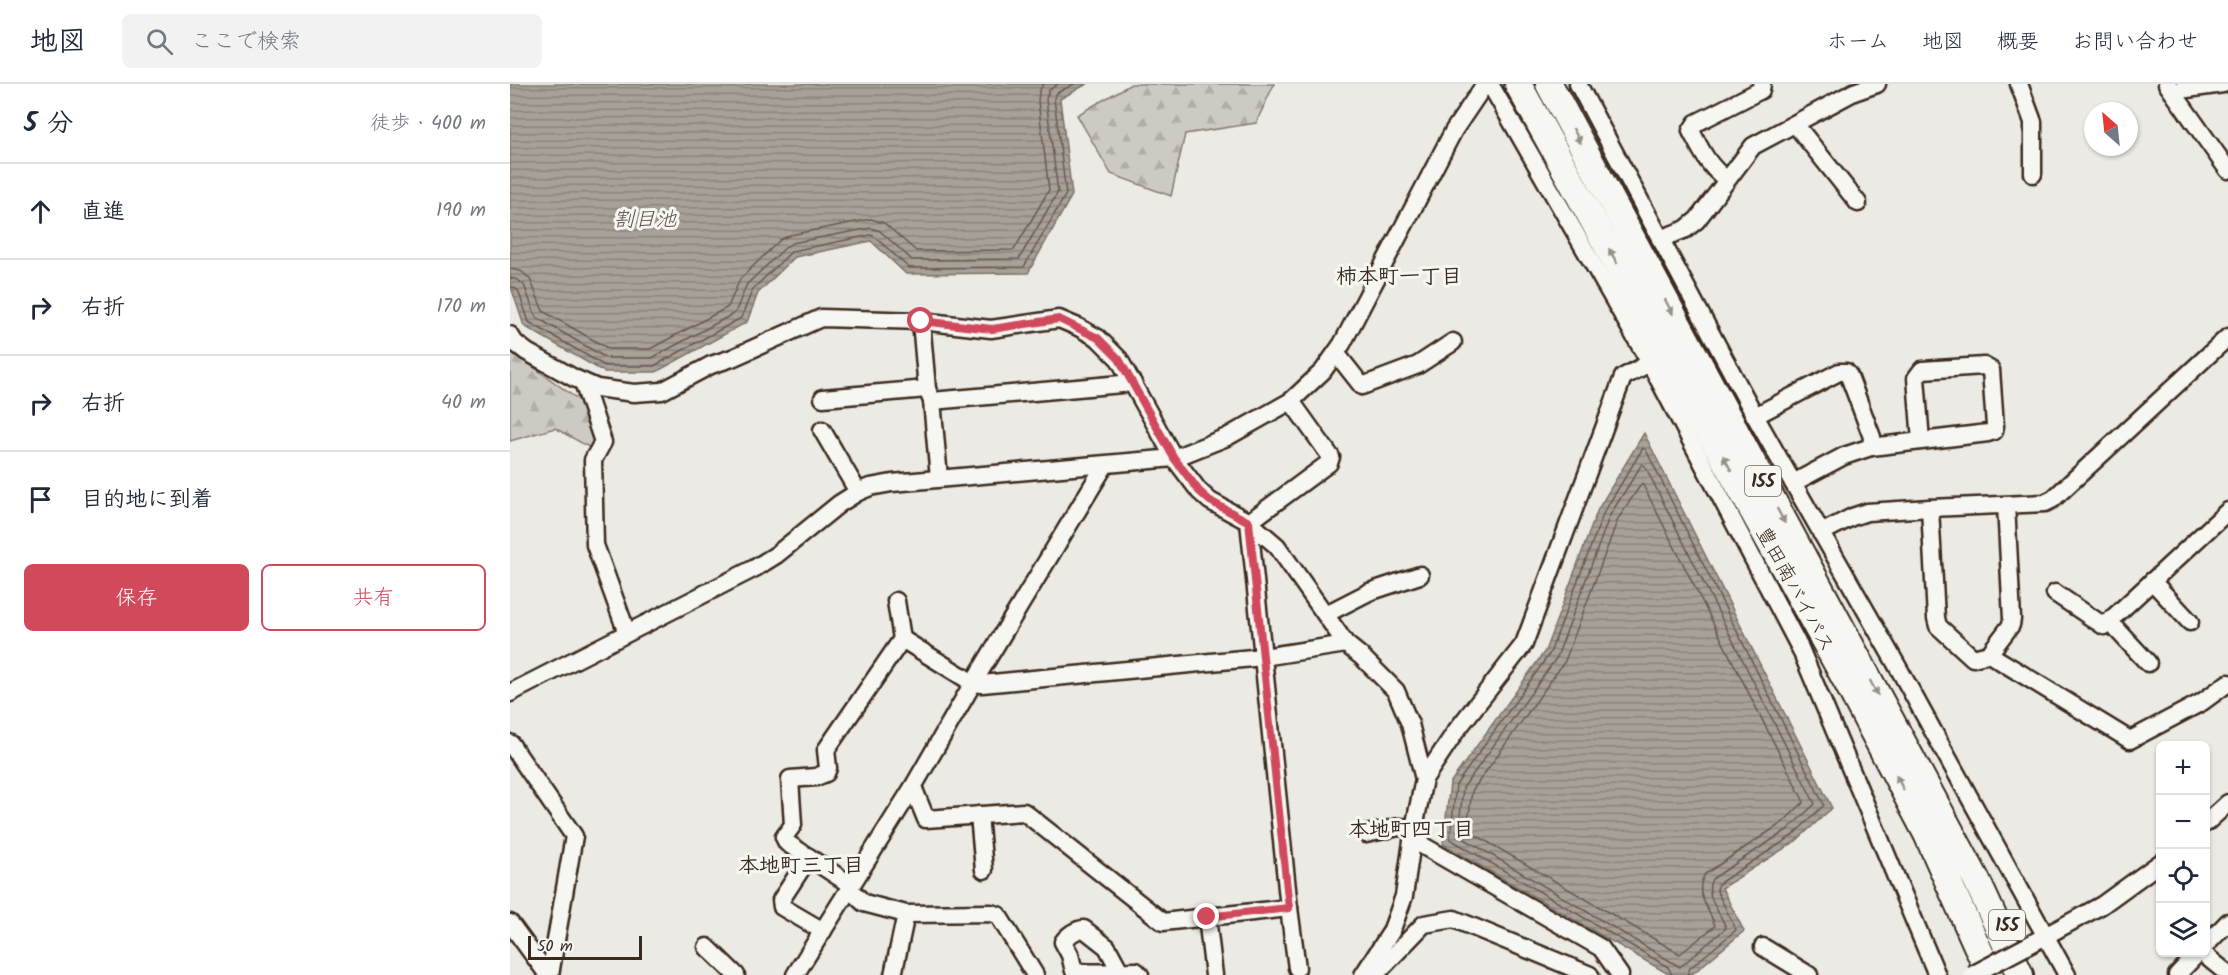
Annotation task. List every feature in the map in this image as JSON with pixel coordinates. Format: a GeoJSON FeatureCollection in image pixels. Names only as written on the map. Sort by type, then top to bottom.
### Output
{"type":"FeatureCollection","features":[{"type":"Feature","properties":{"kind":"highway","name":"豊田南バイパス"},"geometry":{"type":"LineString","coordinates":[[1518,84],[1847,682],[1927,834],[1990,975]]}},
{"type":"Feature","properties":{"kind":"highway","name":"豊田南バイパス"},"geometry":{"type":"LineString","coordinates":[[1549,84],[1976,879],[2020,975]]}},
{"type":"Feature","properties":{"kind":"highway","name":"155"},"geometry":{"type":"LineString","coordinates":[[1927,834],[1925,858],[1978,975]]}},
{"type":"Feature","properties":{"kind":"highway","name":"155"},"geometry":{"type":"LineString","coordinates":[[1976,879],[2011,932],[2033,975]]}},
{"type":"Feature","properties":{"kind":"street"},"geometry":{"type":"LineString","coordinates":[[510,693],[755,568],[776,555],[839,504],[870,487],[939,478],[1174,458],[1227,437],[1291,401],[1323,371],[1336,352],[1454,130],[1485,84]]}},
{"type":"Feature","properties":{"kind":"street"},"geometry":{"type":"LineString","coordinates":[[1490,84],[1650,363],[1800,648],[1937,975]]}},
{"type":"Feature","properties":{"kind":"street"},"geometry":{"type":"LineString","coordinates":[[1578,84],[1755,416],[1899,669],[2067,975]]}},
{"type":"Feature","properties":{"kind":"street"},"geometry":{"type":"LineString","coordinates":[[1726,179],[1713,170],[1707,162],[1692,131],[1696,123],[1761,90],[1762,84]]}},
{"type":"Feature","properties":{"kind":"street"},"geometry":{"type":"LineString","coordinates":[[1660,239],[1686,229],[1697,220],[1753,146],[1795,124],[1852,88],[1877,84]]}},
{"type":"Feature","properties":{"kind":"street"},"geometry":{"type":"LineString","coordinates":[[2019,84],[2032,122],[2033,174]]}},
{"type":"Feature","properties":{"kind":"street"},"geometry":{"type":"LineString","coordinates":[[2170,88],[2223,84]]}},
{"type":"Feature","properties":{"kind":"street"},"geometry":{"type":"LineString","coordinates":[[2170,88],[2228,170]]}},
{"type":"Feature","properties":{"kind":"street"},"geometry":{"type":"LineString","coordinates":[[1795,124],[1858,203]]}},
{"type":"Feature","properties":{"kind":"street"},"geometry":{"type":"LineString","coordinates":[[510,335],[514,343],[527,352],[583,382],[597,388],[634,393],[662,391],[711,365],[732,358],[821,318],[921,321],[992,329],[1059,319],[1098,338],[1119,359],[1174,458],[1199,491],[1210,501],[1249,522],[1277,546],[1346,644],[1396,692],[1410,724],[1424,779]]}},
{"type":"Feature","properties":{"kind":"street"},"geometry":{"type":"LineString","coordinates":[[921,321],[939,478]]}},
{"type":"Feature","properties":{"kind":"street"},"geometry":{"type":"LineString","coordinates":[[1821,533],[1852,517],[1868,512],[2045,503],[2053,499],[2228,337]]}},
{"type":"Feature","properties":{"kind":"street"},"geometry":{"type":"LineString","coordinates":[[1336,352],[1362,386],[1418,365],[1453,342]]}},
{"type":"Feature","properties":{"kind":"street"},"geometry":{"type":"LineString","coordinates":[[1363,975],[1391,932],[1404,896],[1424,779],[1456,731],[1524,644],[1623,378],[1650,363]]}},
{"type":"Feature","properties":{"kind":"street"},"geometry":{"type":"LineString","coordinates":[[1792,483],[1844,456],[1871,447],[1988,433],[1994,431],[1991,370],[1984,366],[1922,370],[1918,374],[1916,378],[1921,441]]}},
{"type":"Feature","properties":{"kind":"street"},"geometry":{"type":"LineString","coordinates":[[1755,416],[1839,372],[1846,372],[1872,437],[1871,447]]}},
{"type":"Feature","properties":{"kind":"street"},"geometry":{"type":"LineString","coordinates":[[583,382],[603,442],[594,460],[595,545],[627,633]]}},
{"type":"Feature","properties":{"kind":"street"},"geometry":{"type":"LineString","coordinates":[[823,398],[930,395],[1133,383]]}},
{"type":"Feature","properties":{"kind":"street"},"geometry":{"type":"LineString","coordinates":[[1249,522],[1329,463],[1331,457],[1291,401]]}},
{"type":"Feature","properties":{"kind":"street"},"geometry":{"type":"LineString","coordinates":[[822,430],[858,492]]}},
{"type":"Feature","properties":{"kind":"street"},"geometry":{"type":"LineString","coordinates":[[795,975],[914,787],[973,683],[1105,465]]}},
{"type":"Feature","properties":{"kind":"street"},"geometry":{"type":"LineString","coordinates":[[1930,508],[1938,626],[1972,658],[1989,654],[2011,625],[2006,505]]}},
{"type":"Feature","properties":{"kind":"street"},"geometry":{"type":"LineString","coordinates":[[2055,593],[2104,626],[2228,511]]}},
{"type":"Feature","properties":{"kind":"street"},"geometry":{"type":"LineString","coordinates":[[1249,522],[1297,968]]}},
{"type":"Feature","properties":{"kind":"street"},"geometry":{"type":"LineString","coordinates":[[1326,614],[1369,592],[1420,575]]}},
{"type":"Feature","properties":{"kind":"street"},"geometry":{"type":"LineString","coordinates":[[2152,581],[2190,622]]}},
{"type":"Feature","properties":{"kind":"street"},"geometry":{"type":"LineString","coordinates":[[896,602],[902,639],[826,750],[828,768],[826,773],[816,777],[790,778],[793,825],[784,837],[787,843],[850,887],[864,903],[906,915],[991,913],[998,915],[1035,975]]}},
{"type":"Feature","properties":{"kind":"street"},"geometry":{"type":"LineString","coordinates":[[2109,621],[2148,663]]}},
{"type":"Feature","properties":{"kind":"street"},"geometry":{"type":"LineString","coordinates":[[902,639],[973,683],[1263,657],[1346,644]]}},
{"type":"Feature","properties":{"kind":"street"},"geometry":{"type":"LineString","coordinates":[[1989,654],[2130,740],[2202,702],[2228,683]]}},
{"type":"Feature","properties":{"kind":"street"},"geometry":{"type":"LineString","coordinates":[[510,743],[574,836],[549,975]]}},
{"type":"Feature","properties":{"kind":"street"},"geometry":{"type":"LineString","coordinates":[[914,787],[926,819],[1024,812],[1163,922],[1289,908]]}},
{"type":"Feature","properties":{"kind":"street"},"geometry":{"type":"LineString","coordinates":[[2210,819],[2228,803]]}},
{"type":"Feature","properties":{"kind":"street"},"geometry":{"type":"LineString","coordinates":[[979,815],[984,870]]}},
{"type":"Feature","properties":{"kind":"street"},"geometry":{"type":"LineString","coordinates":[[1366,834],[1400,827],[1413,834],[1601,948],[1620,975]]}},
{"type":"Feature","properties":{"kind":"street"},"geometry":{"type":"LineString","coordinates":[[809,857],[781,900],[782,907],[823,931]]}},
{"type":"Feature","properties":{"kind":"street"},"geometry":{"type":"LineString","coordinates":[[1972,975],[2110,900],[2156,866]]}},
{"type":"Feature","properties":{"kind":"street"},"geometry":{"type":"LineString","coordinates":[[893,975],[906,915]]}},
{"type":"Feature","properties":{"kind":"street"},"geometry":{"type":"LineString","coordinates":[[1207,917],[1214,975]]}},
{"type":"Feature","properties":{"kind":"street"},"geometry":{"type":"LineString","coordinates":[[1375,975],[1424,924],[1454,919],[1590,975]]}},
{"type":"Feature","properties":{"kind":"street"},"geometry":{"type":"LineString","coordinates":[[2210,940],[2228,922]]}},
{"type":"Feature","properties":{"kind":"street"},"geometry":{"type":"LineString","coordinates":[[510,923],[549,975]]}},
{"type":"Feature","properties":{"kind":"street"},"geometry":{"type":"LineString","coordinates":[[707,947],[735,975]]}},
{"type":"Feature","properties":{"kind":"street"},"geometry":{"type":"LineString","coordinates":[[1762,947],[1809,975]]}},
{"type":"Feature","properties":{"kind":"street"},"geometry":{"type":"LineString","coordinates":[[2177,975],[2195,957]]}},
{"type":"Feature","properties":{"kind":"street"},"geometry":{"type":"LineString","coordinates":[[2206,957],[2228,974]]}},
{"type":"Feature","properties":{"kind":"street"},"geometry":{"type":"LineString","coordinates":[[1120,971],[1136,972],[1140,975]]}},
{"type":"Feature","properties":{"kind":"green space"},"geometry":{"type":"Polygon","coordinates":[[[1131,84],[1274,84],[1256,123],[1185,134],[1171,196],[1111,174],[1077,115],[1131,84]]]}},
{"type":"Feature","properties":{"kind":"green space"},"geometry":{"type":"Polygon","coordinates":[[[510,350],[591,409],[594,450],[555,428],[510,441],[510,350]]]}},
{"type":"Feature","properties":{"kind":"water","name":"割目池"},"geometry":{"type":"Polygon","coordinates":[[[510,84],[1087,84],[1060,99],[1072,195],[1028,273],[906,274],[871,241],[795,257],[758,293],[747,322],[656,372],[604,372],[524,326],[510,284],[510,84]]]}},
{"type":"Feature","properties":{"kind":"water"},"geometry":{"type":"Polygon","coordinates":[[[1644,433],[1832,808],[1796,841],[1722,888],[1744,931],[1691,975],[1670,975],[1443,844],[1450,783],[1545,651],[1598,509],[1644,433]]]}},
{"type":"Feature","properties":{"kind":"district","name":"柿本町一丁目"},"geometry":{"type":"Point","coordinates":[1399,276]}},
{"type":"Feature","properties":{"kind":"district","name":"本地町四丁目"},"geometry":{"type":"Point","coordinates":[1411,829]}},
{"type":"Feature","properties":{"kind":"district","name":"本地町三丁目"},"geometry":{"type":"Point","coordinates":[801,865]}},
{"type":"Feature","properties":{"kind":"route"},"geometry":{"type":"LineString","coordinates":[[921,321],[992,329],[1059,319],[1098,338],[1119,359],[1182,471],[1210,501],[1249,522],[1289,908],[1207,917]]}}]}
